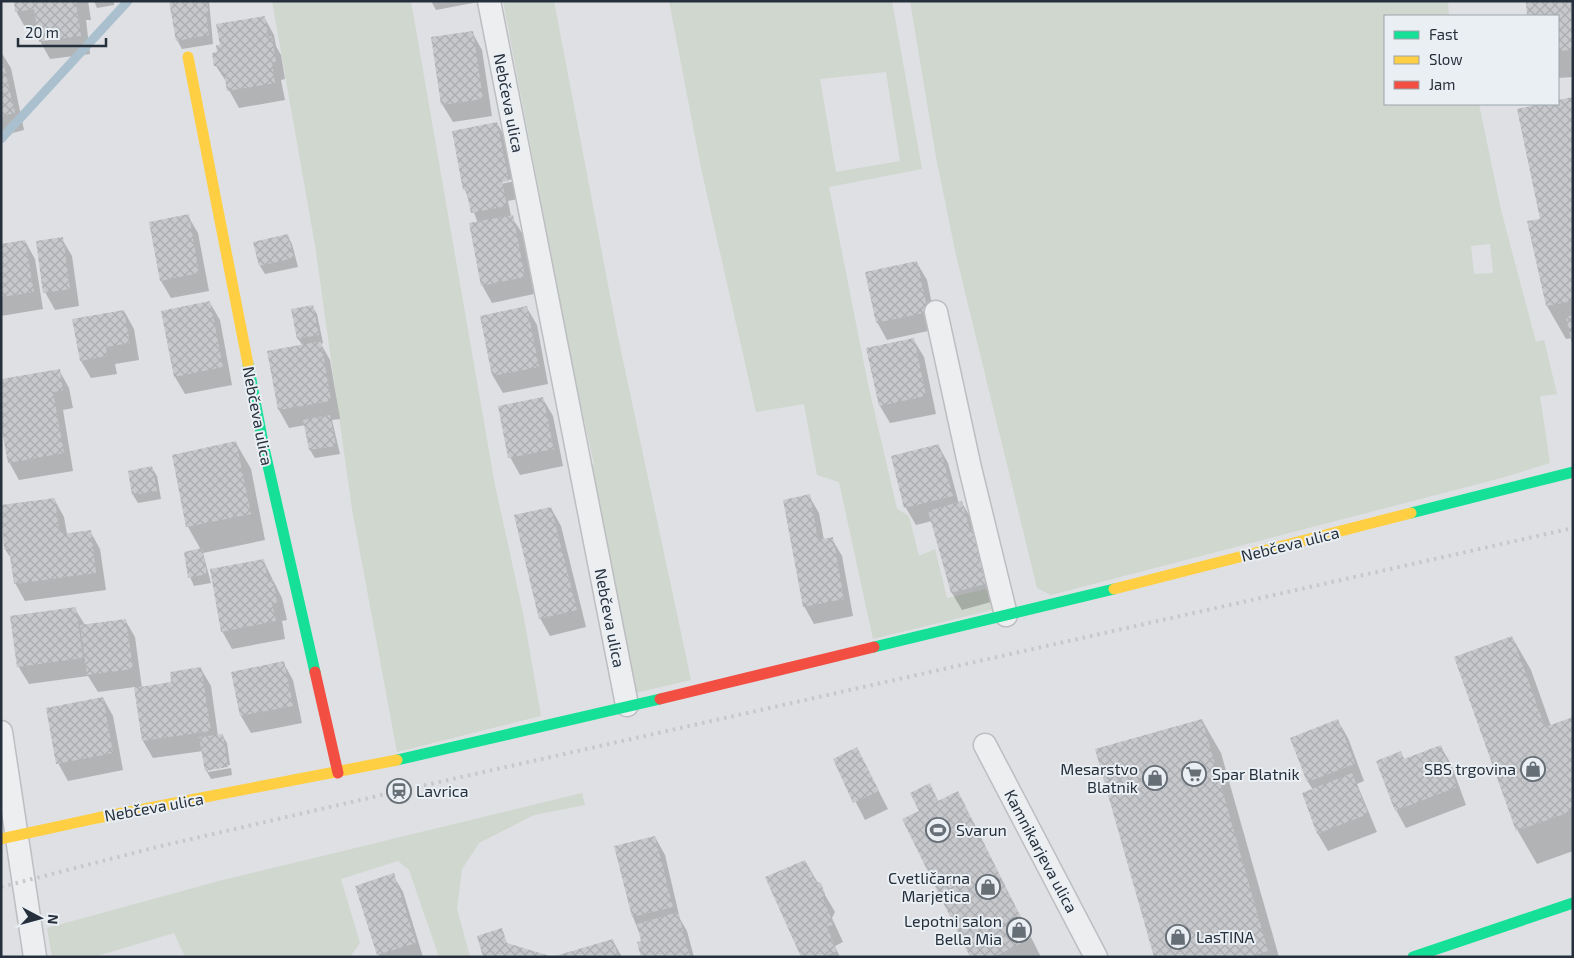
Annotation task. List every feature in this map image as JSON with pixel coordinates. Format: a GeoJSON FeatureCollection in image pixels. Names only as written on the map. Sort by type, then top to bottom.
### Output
{"type":"FeatureCollection","features":[{"type":"Feature","properties":{"kind":"street","name":"Nebčeva ulica"},"geometry":{"type":"LineString","coordinates":[[489,1],[627,705]]}},
{"type":"Feature","properties":{"kind":"street","name":"Nebčeva ulica"},"geometry":{"type":"LineString","coordinates":[[188,57],[264,448],[338,773]]}},
{"type":"Feature","properties":{"kind":"street"},"geometry":{"type":"LineString","coordinates":[[936,312],[970,468],[1006,615]]}},
{"type":"Feature","properties":{"kind":"street","name":"Nebčeva ulica"},"geometry":{"type":"LineString","coordinates":[[9,837],[97,818],[338,773],[488,740],[1006,615],[1573,472]]}},
{"type":"Feature","properties":{"kind":"street"},"geometry":{"type":"LineString","coordinates":[[1,732],[9,837],[35,957]]}},
{"type":"Feature","properties":{"kind":"street","name":"Kamnikarjeva ulica"},"geometry":{"type":"LineString","coordinates":[[985,744],[1096,957]]}},
{"type":"Feature","properties":{"kind":"street"},"geometry":{"type":"LineString","coordinates":[[1427,954],[1573,902]]}},
{"type":"Feature","properties":{"kind":"shaded area"},"geometry":{"type":"Polygon","coordinates":[[[272,1],[411,1],[494,480],[524,618],[541,716],[397,752],[352,509],[315,245],[272,1]]]}},
{"type":"Feature","properties":{"kind":"shaded area"},"geometry":{"type":"Polygon","coordinates":[[[503,1],[554,1],[617,332],[691,680],[635,693],[586,465],[594,464],[574,375],[503,1]]]}},
{"type":"Feature","properties":{"kind":"shaded area"},"geometry":{"type":"Polygon","coordinates":[[[669,1],[892,1],[922,169],[829,187],[868,384],[897,509],[909,516],[919,556],[935,549],[947,598],[991,588],[996,609],[873,639],[839,482],[817,475],[804,404],[756,412],[701,168],[669,1]],[[886,72],[820,79],[836,172],[900,161],[886,72]]]}},
{"type":"Feature","properties":{"kind":"shaded area"},"geometry":{"type":"Polygon","coordinates":[[[910,1],[1448,1],[1449,15],[1384,15],[1384,105],[1479,105],[1501,210],[1536,342],[1544,340],[1557,394],[1540,396],[1550,463],[1505,477],[1051,595],[1037,588],[956,255],[936,157],[910,1]],[[1490,244],[1471,246],[1474,274],[1493,273],[1490,244]]]}},
{"type":"Feature","properties":{"kind":"shaded area"},"geometry":{"type":"Polygon","coordinates":[[[582,793],[585,805],[534,815],[479,843],[462,869],[457,909],[470,957],[439,957],[409,870],[398,861],[341,879],[360,943],[350,957],[185,957],[174,933],[94,957],[52,957],[47,928],[219,881],[582,793]]]}},
{"type":"Feature","properties":{"kind":"building"},"geometry":{"type":"Polygon","coordinates":[[[14,1],[81,1],[76,3],[81,36],[39,42],[34,9],[15,12],[14,1]]]}},
{"type":"Feature","properties":{"kind":"building"},"geometry":{"type":"Polygon","coordinates":[[[169,1],[207,1],[209,12],[206,12],[209,35],[176,41],[169,1]]]}},
{"type":"Feature","properties":{"kind":"building"},"geometry":{"type":"Polygon","coordinates":[[[1526,1],[1570,1],[1573,50],[1559,51],[1559,15],[1527,15],[1526,1]]]}},
{"type":"Feature","properties":{"kind":"building"},"geometry":{"type":"Polygon","coordinates":[[[265,16],[268,37],[272,36],[276,62],[272,62],[275,83],[227,91],[224,73],[220,73],[219,66],[214,66],[212,53],[217,52],[216,45],[220,45],[216,24],[265,16]]]}},
{"type":"Feature","properties":{"kind":"building"},"geometry":{"type":"Polygon","coordinates":[[[473,31],[483,99],[441,105],[431,37],[473,31]]]}},
{"type":"Feature","properties":{"kind":"building"},"geometry":{"type":"Polygon","coordinates":[[[1,53],[15,113],[1,116],[1,53]]]}},
{"type":"Feature","properties":{"kind":"building"},"geometry":{"type":"Polygon","coordinates":[[[1573,97],[1573,301],[1546,306],[1527,221],[1540,219],[1517,109],[1536,105],[1559,105],[1559,100],[1573,97]]]}},
{"type":"Feature","properties":{"kind":"building"},"geometry":{"type":"Polygon","coordinates":[[[497,122],[509,181],[502,182],[507,206],[471,213],[466,189],[463,190],[452,131],[497,122]]]}},
{"type":"Feature","properties":{"kind":"building"},"geometry":{"type":"Polygon","coordinates":[[[189,214],[199,273],[160,281],[149,222],[189,214]]]}},
{"type":"Feature","properties":{"kind":"building"},"geometry":{"type":"Polygon","coordinates":[[[513,215],[525,277],[481,286],[469,223],[513,215]]]}},
{"type":"Feature","properties":{"kind":"building"},"geometry":{"type":"Polygon","coordinates":[[[288,234],[294,258],[259,266],[253,242],[288,234]]]}},
{"type":"Feature","properties":{"kind":"building"},"geometry":{"type":"Polygon","coordinates":[[[63,237],[70,289],[43,293],[36,241],[63,237]]]}},
{"type":"Feature","properties":{"kind":"building"},"geometry":{"type":"Polygon","coordinates":[[[25,240],[34,292],[1,297],[1,244],[25,240]]]}},
{"type":"Feature","properties":{"kind":"building"},"geometry":{"type":"Polygon","coordinates":[[[917,261],[928,312],[876,323],[865,272],[917,261]]]}},
{"type":"Feature","properties":{"kind":"building"},"geometry":{"type":"Polygon","coordinates":[[[210,301],[223,367],[174,377],[161,311],[210,301]]]}},
{"type":"Feature","properties":{"kind":"building"},"geometry":{"type":"Polygon","coordinates":[[[313,305],[319,335],[297,339],[291,309],[313,305]]]}},
{"type":"Feature","properties":{"kind":"building"},"geometry":{"type":"Polygon","coordinates":[[[527,306],[539,367],[492,376],[480,316],[527,306]]]}},
{"type":"Feature","properties":{"kind":"building"},"geometry":{"type":"Polygon","coordinates":[[[124,310],[130,343],[106,347],[107,356],[80,361],[72,319],[124,310]]]}},
{"type":"Feature","properties":{"kind":"building"},"geometry":{"type":"Polygon","coordinates":[[[1573,315],[1573,344],[1572,344],[1566,317],[1573,315]]]}},
{"type":"Feature","properties":{"kind":"building"},"geometry":{"type":"Polygon","coordinates":[[[914,338],[926,396],[879,406],[866,348],[914,338]]]}},
{"type":"Feature","properties":{"kind":"building"},"geometry":{"type":"Polygon","coordinates":[[[321,341],[331,401],[278,410],[267,351],[321,341]]]}},
{"type":"Feature","properties":{"kind":"building"},"geometry":{"type":"Polygon","coordinates":[[[60,369],[63,391],[53,392],[64,453],[8,463],[1,426],[1,379],[60,369]]]}},
{"type":"Feature","properties":{"kind":"building"},"geometry":{"type":"Polygon","coordinates":[[[543,397],[554,449],[508,458],[498,406],[543,397]]]}},
{"type":"Feature","properties":{"kind":"building"},"geometry":{"type":"Polygon","coordinates":[[[330,415],[336,446],[309,450],[303,420],[330,415]]]}},
{"type":"Feature","properties":{"kind":"building"},"geometry":{"type":"Polygon","coordinates":[[[236,441],[251,514],[186,527],[172,455],[236,441]]]}},
{"type":"Feature","properties":{"kind":"building"},"geometry":{"type":"Polygon","coordinates":[[[939,444],[953,496],[904,508],[891,456],[939,444]]]}},
{"type":"Feature","properties":{"kind":"building"},"geometry":{"type":"Polygon","coordinates":[[[152,466],[157,491],[132,495],[128,471],[152,466]]]}},
{"type":"Feature","properties":{"kind":"building"},"geometry":{"type":"Polygon","coordinates":[[[810,494],[818,540],[833,537],[844,599],[803,607],[783,500],[810,494]]]}},
{"type":"Feature","properties":{"kind":"building"},"geometry":{"type":"Polygon","coordinates":[[[55,498],[59,531],[63,531],[63,534],[91,530],[96,573],[14,584],[9,549],[4,549],[1,505],[55,498]]]}},
{"type":"Feature","properties":{"kind":"building"},"geometry":{"type":"Polygon","coordinates":[[[962,501],[970,530],[974,529],[989,583],[951,593],[928,511],[962,501]]]}},
{"type":"Feature","properties":{"kind":"building"},"geometry":{"type":"Polygon","coordinates":[[[551,507],[577,610],[539,619],[514,515],[551,507]]]}},
{"type":"Feature","properties":{"kind":"building"},"geometry":{"type":"Polygon","coordinates":[[[202,548],[207,574],[188,578],[184,552],[202,548]]]}},
{"type":"Feature","properties":{"kind":"building"},"geometry":{"type":"Polygon","coordinates":[[[264,559],[268,580],[273,579],[277,603],[272,603],[276,621],[221,632],[210,569],[264,559]]]}},
{"type":"Feature","properties":{"kind":"building"},"geometry":{"type":"Polygon","coordinates":[[[76,607],[83,658],[17,667],[10,616],[76,607]]]}},
{"type":"Feature","properties":{"kind":"building"},"geometry":{"type":"Polygon","coordinates":[[[126,619],[133,669],[87,675],[80,625],[126,619]]]}},
{"type":"Feature","properties":{"kind":"building","name":"SBS trgovina"},"geometry":{"type":"Polygon","coordinates":[[[1512,636],[1545,727],[1573,717],[1573,811],[1516,831],[1454,657],[1512,636]]]}},
{"type":"Feature","properties":{"kind":"building"},"geometry":{"type":"Polygon","coordinates":[[[284,661],[293,706],[240,716],[231,672],[284,661]]]}},
{"type":"Feature","properties":{"kind":"building"},"geometry":{"type":"Polygon","coordinates":[[[201,667],[211,731],[142,741],[134,688],[171,682],[170,672],[201,667]]]}},
{"type":"Feature","properties":{"kind":"building"},"geometry":{"type":"Polygon","coordinates":[[[103,697],[113,753],[56,764],[46,708],[103,697]]]}},
{"type":"Feature","properties":{"kind":"building"},"geometry":{"type":"Polygon","coordinates":[[[1202,719],[1268,951],[1249,957],[1154,957],[1095,749],[1202,719]]]}},
{"type":"Feature","properties":{"kind":"building"},"geometry":{"type":"Polygon","coordinates":[[[1338,719],[1355,764],[1307,782],[1290,738],[1338,719]]]}},
{"type":"Feature","properties":{"kind":"building"},"geometry":{"type":"Polygon","coordinates":[[[223,734],[228,767],[205,771],[199,737],[223,734]]]}},
{"type":"Feature","properties":{"kind":"building"},"geometry":{"type":"Polygon","coordinates":[[[1441,745],[1457,787],[1395,811],[1376,761],[1401,751],[1404,759],[1441,745]]]}},
{"type":"Feature","properties":{"kind":"building"},"geometry":{"type":"Polygon","coordinates":[[[857,747],[879,791],[853,803],[833,759],[857,747]]]}},
{"type":"Feature","properties":{"kind":"building"},"geometry":{"type":"Polygon","coordinates":[[[1352,773],[1368,814],[1317,834],[1302,793],[1352,773]]]}},
{"type":"Feature","properties":{"kind":"building"},"geometry":{"type":"Polygon","coordinates":[[[930,783],[938,801],[958,791],[1031,938],[994,957],[970,957],[902,819],[919,811],[910,793],[930,783]]]}},
{"type":"Feature","properties":{"kind":"building"},"geometry":{"type":"Polygon","coordinates":[[[655,836],[673,907],[632,917],[614,846],[655,836]]]}},
{"type":"Feature","properties":{"kind":"building"},"geometry":{"type":"Polygon","coordinates":[[[805,860],[815,881],[821,883],[825,894],[823,899],[834,924],[827,927],[837,951],[823,957],[801,957],[765,877],[805,860]]]}},
{"type":"Feature","properties":{"kind":"building"},"geometry":{"type":"Polygon","coordinates":[[[394,873],[416,943],[377,955],[355,886],[394,873]]]}},
{"type":"Feature","properties":{"kind":"building"},"geometry":{"type":"Polygon","coordinates":[[[678,912],[690,957],[641,957],[637,942],[641,941],[637,924],[678,912]]]}},
{"type":"Feature","properties":{"kind":"building"},"geometry":{"type":"Polygon","coordinates":[[[502,928],[507,943],[553,957],[483,957],[477,936],[502,928]]]}},
{"type":"Feature","properties":{"kind":"building"},"geometry":{"type":"Polygon","coordinates":[[[613,939],[618,957],[555,957],[555,956],[613,939]]]}},
{"type":"Feature","properties":{"kind":"waterway"},"geometry":{"type":"LineString","coordinates":[[1,139],[128,1]]}},
{"type":"Feature","properties":{"kind":"railway"},"geometry":{"type":"LineString","coordinates":[[1,887],[157,847],[399,791],[1573,528]]}},
{"type":"Feature","properties":{"kind":"traffic: fast"},"geometry":{"type":"LineString","coordinates":[[248,364],[264,448],[315,672]]}},
{"type":"Feature","properties":{"kind":"traffic: fast"},"geometry":{"type":"LineString","coordinates":[[1411,513],[1573,472]]}},
{"type":"Feature","properties":{"kind":"traffic: fast"},"geometry":{"type":"LineString","coordinates":[[874,647],[1114,589]]}},
{"type":"Feature","properties":{"kind":"traffic: fast"},"geometry":{"type":"LineString","coordinates":[[397,760],[660,699]]}},
{"type":"Feature","properties":{"kind":"traffic: fast"},"geometry":{"type":"LineString","coordinates":[[1413,957],[1573,903]]}},
{"type":"Feature","properties":{"kind":"traffic: slow"},"geometry":{"type":"LineString","coordinates":[[188,57],[248,364]]}},
{"type":"Feature","properties":{"kind":"traffic: slow"},"geometry":{"type":"LineString","coordinates":[[1114,589],[1411,513]]}},
{"type":"Feature","properties":{"kind":"traffic: slow"},"geometry":{"type":"LineString","coordinates":[[1,839],[97,818],[397,760]]}},
{"type":"Feature","properties":{"kind":"traffic: jam"},"geometry":{"type":"LineString","coordinates":[[660,699],[874,647]]}},
{"type":"Feature","properties":{"kind":"traffic: jam"},"geometry":{"type":"LineString","coordinates":[[315,672],[338,773]]}},
{"type":"Feature","properties":{"kind":"place","name":"SBS trgovina"},"geometry":{"type":"Point","coordinates":[1533,769]}},
{"type":"Feature","properties":{"kind":"place","name":"Spar Blatnik"},"geometry":{"type":"Point","coordinates":[1194,774]}},
{"type":"Feature","properties":{"kind":"place","name":"Mesarstvo Blatnik"},"geometry":{"type":"Point","coordinates":[1155,778]}},
{"type":"Feature","properties":{"kind":"place","name":"Lavrica"},"geometry":{"type":"Point","coordinates":[399,791]}},
{"type":"Feature","properties":{"kind":"place","name":"Svarun"},"geometry":{"type":"Point","coordinates":[938,830]}},
{"type":"Feature","properties":{"kind":"place","name":"Cvetličarna Marjetica"},"geometry":{"type":"Point","coordinates":[988,887]}},
{"type":"Feature","properties":{"kind":"place","name":"Lepotni salon Bella Mia"},"geometry":{"type":"Point","coordinates":[1019,930]}},
{"type":"Feature","properties":{"kind":"place","name":"LasTINA"},"geometry":{"type":"Point","coordinates":[1178,937]}}]}
